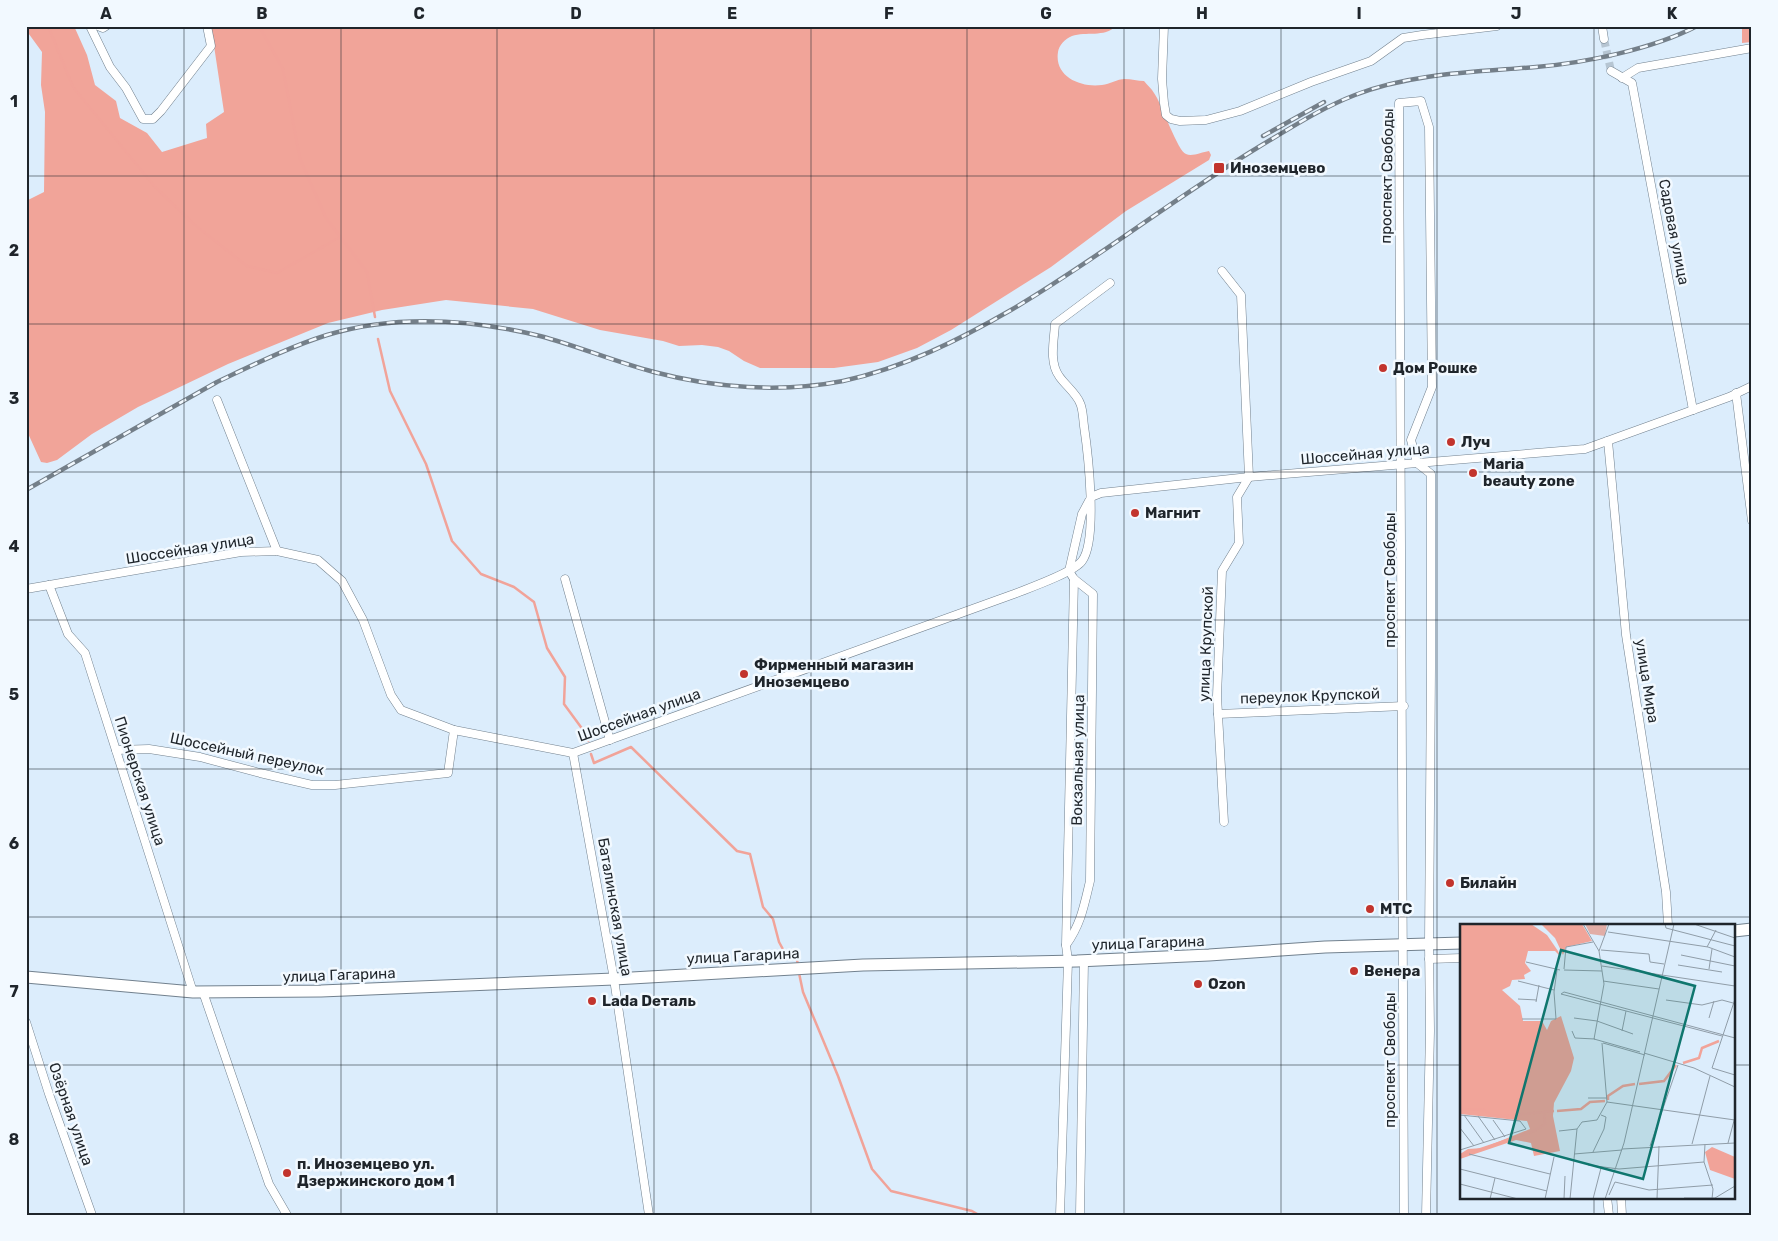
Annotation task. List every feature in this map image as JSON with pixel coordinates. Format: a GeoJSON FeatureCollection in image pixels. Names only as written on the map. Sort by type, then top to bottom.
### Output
{"type":"FeatureCollection","features":[{"type":"Feature","properties":{"kind":"main road"},"geometry":{"type":"LineString","coordinates":[[1736,931],[1752,929]]}},
{"type":"Feature","properties":{"kind":"main road","name":"улица Гагарина"},"geometry":{"type":"LineString","coordinates":[[26,977],[198,992],[321,991],[614,979],[863,965],[1084,961],[1324,947],[1460,943]]}},
{"type":"Feature","properties":{"kind":"street"},"geometry":{"type":"LineString","coordinates":[[90,26],[110,67],[126,88],[143,119],[153,119],[211,46],[207,26]]}},
{"type":"Feature","properties":{"kind":"street"},"geometry":{"type":"LineString","coordinates":[[98,26],[104,28],[106,26]]}},
{"type":"Feature","properties":{"kind":"street"},"geometry":{"type":"LineString","coordinates":[[1164,26],[1162,79],[1166,115],[1180,121],[1206,120],[1240,111],[1311,82],[1371,61],[1403,38],[1422,30],[1497,26]]}},
{"type":"Feature","properties":{"kind":"street"},"geometry":{"type":"LineString","coordinates":[[1602,26],[1604,39]]}},
{"type":"Feature","properties":{"kind":"street"},"geometry":{"type":"LineString","coordinates":[[1622,78],[1638,68],[1752,48]]}},
{"type":"Feature","properties":{"kind":"street","name":"Садовая улица"},"geometry":{"type":"LineString","coordinates":[[1611,71],[1632,83],[1694,410]]}},
{"type":"Feature","properties":{"kind":"street","name":"проспект Свободы"},"geometry":{"type":"LineString","coordinates":[[1404,1215],[1404,706],[1399,103],[1421,101],[1429,127],[1432,387],[1411,440],[1417,463],[1431,474],[1430,1031],[1426,1215]]}},
{"type":"Feature","properties":{"kind":"street"},"geometry":{"type":"LineString","coordinates":[[1222,271],[1241,295],[1249,477]]}},
{"type":"Feature","properties":{"kind":"street"},"geometry":{"type":"LineString","coordinates":[[1069,571],[1081,562],[1086,554],[1091,497],[1090,468],[1080,403],[1058,375],[1053,357],[1055,324],[1110,283]]}},
{"type":"Feature","properties":{"kind":"street","name":"Шоссейная улица"},"geometry":{"type":"LineString","coordinates":[[1091,497],[1101,493],[1249,477],[1585,449],[1694,410],[1752,386]]}},
{"type":"Feature","properties":{"kind":"street"},"geometry":{"type":"LineString","coordinates":[[1736,393],[1752,522]]}},
{"type":"Feature","properties":{"kind":"street"},"geometry":{"type":"LineString","coordinates":[[217,400],[277,551]]}},
{"type":"Feature","properties":{"kind":"street","name":"улица Мира"},"geometry":{"type":"LineString","coordinates":[[1608,441],[1626,635],[1666,892],[1668,924]]}},
{"type":"Feature","properties":{"kind":"street","name":"улица Крупской"},"geometry":{"type":"LineString","coordinates":[[1224,822],[1217,696],[1222,571],[1239,543],[1237,497],[1249,477]]}},
{"type":"Feature","properties":{"kind":"street"},"geometry":{"type":"LineString","coordinates":[[1069,571],[1082,514],[1091,497]]}},
{"type":"Feature","properties":{"kind":"street","name":"Шоссейная улица"},"geometry":{"type":"LineString","coordinates":[[26,589],[241,552],[277,551],[318,560],[342,581],[363,620],[391,695],[401,710],[454,730],[573,753],[1014,594],[1069,571]]}},
{"type":"Feature","properties":{"kind":"street","name":"Вокзальная улица"},"geometry":{"type":"LineString","coordinates":[[1066,945],[1076,931],[1082,916],[1090,881],[1094,594],[1074,579],[1069,571]]}},
{"type":"Feature","properties":{"kind":"street"},"geometry":{"type":"LineString","coordinates":[[565,579],[610,740]]}},
{"type":"Feature","properties":{"kind":"street","name":"Вокзальная улица"},"geometry":{"type":"LineString","coordinates":[[1060,1215],[1068,961],[1066,945],[1074,579]]}},
{"type":"Feature","properties":{"kind":"street","name":"Пионерская улица"},"geometry":{"type":"LineString","coordinates":[[49,585],[68,634],[85,653],[198,992],[269,1184],[286,1215]]}},
{"type":"Feature","properties":{"kind":"street","name":"переулок Крупской"},"geometry":{"type":"LineString","coordinates":[[1218,714],[1404,706]]}},
{"type":"Feature","properties":{"kind":"street","name":"Шоссейный переулок"},"geometry":{"type":"LineString","coordinates":[[116,750],[149,748],[200,757],[312,785],[334,785],[448,774],[454,730]]}},
{"type":"Feature","properties":{"kind":"street","name":"Баталинская улица"},"geometry":{"type":"LineString","coordinates":[[573,753],[614,979],[649,1215]]}},
{"type":"Feature","properties":{"kind":"street"},"geometry":{"type":"LineString","coordinates":[[1429,959],[1460,958]]}},
{"type":"Feature","properties":{"kind":"street"},"geometry":{"type":"LineString","coordinates":[[1080,1215],[1084,961]]}},
{"type":"Feature","properties":{"kind":"street","name":"Озёрная улица"},"geometry":{"type":"LineString","coordinates":[[26,1022],[52,1103],[92,1215]]}},
{"type":"Feature","properties":{"kind":"street"},"geometry":{"type":"LineString","coordinates":[[1607,1198],[1608,1215]]}},
{"type":"Feature","properties":{"kind":"street"},"geometry":{"type":"LineString","coordinates":[[1621,1198],[1622,1215]]}},
{"type":"Feature","properties":{"kind":"shaded area"},"geometry":{"type":"Polygon","coordinates":[[[26,26],[74,26],[87,55],[95,85],[116,101],[120,118],[147,133],[162,152],[207,138],[206,124],[224,112],[211,26],[1116,26],[1106,32],[1072,36],[1065,41],[1058,52],[1060,68],[1071,79],[1086,85],[1105,84],[1122,79],[1144,81],[1157,98],[1183,151],[1191,155],[1209,151],[1211,155],[1209,160],[1126,211],[1051,267],[951,330],[917,348],[878,362],[834,368],[760,368],[718,347],[702,345],[679,346],[663,341],[600,330],[533,309],[446,300],[382,310],[328,323],[228,364],[138,407],[92,434],[57,460],[47,463],[41,462],[26,429],[26,201],[44,192],[45,112],[41,85],[42,52],[26,30],[26,26]]]}},
{"type":"Feature","properties":{"kind":"shaded area"},"geometry":{"type":"Polygon","coordinates":[[[1746,26],[1752,26],[1752,42],[1742,43],[1742,29],[1746,26]]]}},
{"type":"Feature","properties":{"kind":"waterway"},"geometry":{"type":"LineString","coordinates":[[48,26],[73,87],[155,187],[196,226],[247,266],[277,273],[340,237]]}},
{"type":"Feature","properties":{"kind":"waterway"},"geometry":{"type":"LineString","coordinates":[[259,26],[283,69],[300,159],[326,218],[367,272],[375,317]]}},
{"type":"Feature","properties":{"kind":"waterway"},"geometry":{"type":"LineString","coordinates":[[378,339],[390,391],[426,464],[452,541],[481,574],[514,587],[534,602],[547,648],[565,677],[564,704],[586,734],[588,741]]}},
{"type":"Feature","properties":{"kind":"waterway"},"geometry":{"type":"LineString","coordinates":[[591,754],[594,763],[631,747],[737,851],[750,854],[763,907],[773,919],[779,942],[785,953],[796,955],[798,965]]}},
{"type":"Feature","properties":{"kind":"waterway"},"geometry":{"type":"LineString","coordinates":[[799,973],[803,992],[838,1076],[872,1169],[891,1191],[972,1211],[979,1215]]}},
{"type":"Feature","properties":{"kind":"tunnel"},"geometry":{"type":"LineString","coordinates":[[1604,39],[1611,71]]}},
{"type":"Feature","properties":{"kind":"railway"},"geometry":{"type":"LineString","coordinates":[[26,490],[217,382],[244,369],[327,335],[353,328],[380,324],[433,321],[514,330],[554,340],[654,372],[724,385],[772,388],[820,385],[887,369],[930,352],[1011,310],[1043,291],[1257,148],[1305,119],[1342,100],[1376,88],[1421,78],[1555,65],[1618,54],[1660,42],[1697,26]]}},
{"type":"Feature","properties":{"kind":"railway"},"geometry":{"type":"LineString","coordinates":[[1263,136],[1324,102]]}},
{"type":"Feature","properties":{"kind":"place","name":"Иноземцево"},"geometry":{"type":"Point","coordinates":[1219,168]}},
{"type":"Feature","properties":{"kind":"place","name":"Дом Рошке"},"geometry":{"type":"Point","coordinates":[1383,368]}},
{"type":"Feature","properties":{"kind":"place","name":"Луч"},"geometry":{"type":"Point","coordinates":[1451,442]}},
{"type":"Feature","properties":{"kind":"place","name":"Maria beauty zone"},"geometry":{"type":"Point","coordinates":[1473,473]}},
{"type":"Feature","properties":{"kind":"place","name":"Магнит"},"geometry":{"type":"Point","coordinates":[1135,513]}},
{"type":"Feature","properties":{"kind":"place","name":"Фирменный магазин Иноземцево"},"geometry":{"type":"Point","coordinates":[744,674]}},
{"type":"Feature","properties":{"kind":"place","name":"Билайн"},"geometry":{"type":"Point","coordinates":[1450,883]}},
{"type":"Feature","properties":{"kind":"place","name":"МТС"},"geometry":{"type":"Point","coordinates":[1370,909]}},
{"type":"Feature","properties":{"kind":"place","name":"Венера"},"geometry":{"type":"Point","coordinates":[1354,971]}},
{"type":"Feature","properties":{"kind":"place","name":"Ozon"},"geometry":{"type":"Point","coordinates":[1198,984]}},
{"type":"Feature","properties":{"kind":"place","name":"Lada Dеталь"},"geometry":{"type":"Point","coordinates":[592,1001]}},
{"type":"Feature","properties":{"kind":"place","name":"п. Иноземцево ул. Дзержинского дом 1"},"geometry":{"type":"Point","coordinates":[287,1173]}}]}
